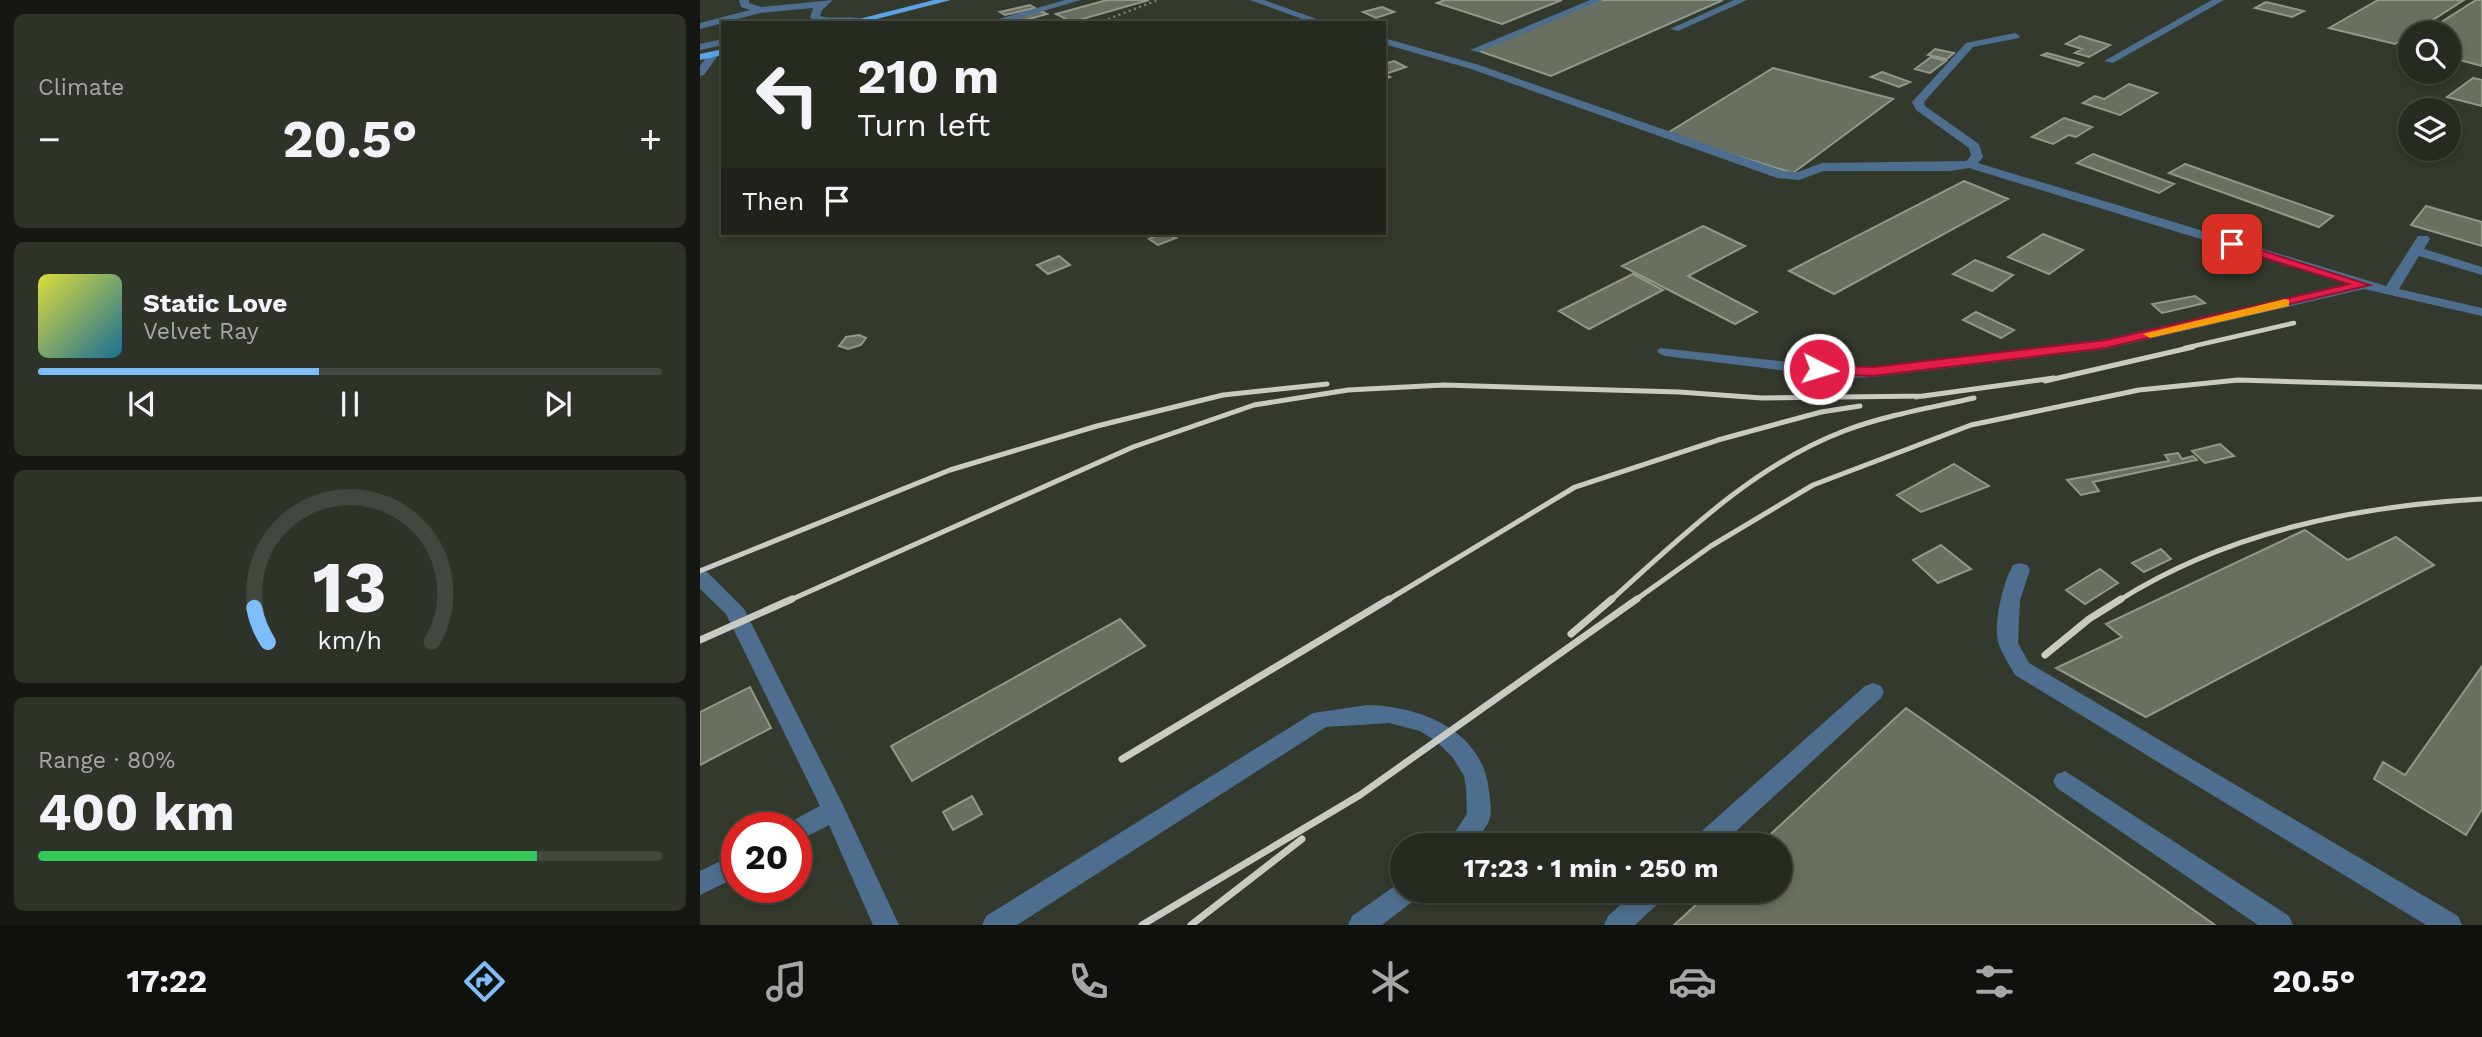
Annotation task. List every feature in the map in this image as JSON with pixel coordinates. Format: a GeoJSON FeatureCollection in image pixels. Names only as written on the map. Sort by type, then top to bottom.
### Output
{"type":"FeatureCollection","features":[{"type":"Feature","properties":{"kind":"main road"},"geometry":{"type":"LineString","coordinates":[[855,21],[946,0]]}},
{"type":"Feature","properties":{"kind":"main road"},"geometry":{"type":"LineString","coordinates":[[700,57],[718,53]]}},
{"type":"Feature","properties":{"kind":"street"},"geometry":{"type":"LineString","coordinates":[[744,0],[744,5],[760,9],[820,9]]}},
{"type":"Feature","properties":{"kind":"street"},"geometry":{"type":"LineString","coordinates":[[997,21],[1076,0]]}},
{"type":"Feature","properties":{"kind":"street"},"geometry":{"type":"LineString","coordinates":[[1255,0],[1317,21]]}},
{"type":"Feature","properties":{"kind":"street"},"geometry":{"type":"LineString","coordinates":[[1475,50],[1598,0]]}},
{"type":"Feature","properties":{"kind":"street"},"geometry":{"type":"LineString","coordinates":[[1675,29],[1742,0]]}},
{"type":"Feature","properties":{"kind":"street"},"geometry":{"type":"LineString","coordinates":[[2109,61],[2219,0]]}},
{"type":"Feature","properties":{"kind":"street"},"geometry":{"type":"LineString","coordinates":[[700,26],[760,9]]}},
{"type":"Feature","properties":{"kind":"street"},"geometry":{"type":"LineString","coordinates":[[765,21],[820,9]]}},
{"type":"Feature","properties":{"kind":"street"},"geometry":{"type":"LineString","coordinates":[[805,21],[820,9]]}},
{"type":"Feature","properties":{"kind":"street"},"geometry":{"type":"LineString","coordinates":[[845,21],[859,20]]}},
{"type":"Feature","properties":{"kind":"street"},"geometry":{"type":"LineString","coordinates":[[700,33],[721,29]]}},
{"type":"Feature","properties":{"kind":"street"},"geometry":{"type":"LineString","coordinates":[[1970,164],[1977,157],[1975,147],[1920,108],[1918,102],[1970,46],[2015,36]]}},
{"type":"Feature","properties":{"kind":"street"},"geometry":{"type":"LineString","coordinates":[[700,47],[721,42]]}},
{"type":"Feature","properties":{"kind":"street"},"geometry":{"type":"LineString","coordinates":[[1386,42],[1475,67],[1782,174],[1800,176],[1822,167],[1951,167],[1970,164],[2364,285],[2482,312]]}},
{"type":"Feature","properties":{"kind":"street"},"geometry":{"type":"LineString","coordinates":[[700,73],[718,53]]}},
{"type":"Feature","properties":{"kind":"street"},"geometry":{"type":"LineString","coordinates":[[2391,290],[2419,245],[2482,271]]}},
{"type":"Feature","properties":{"kind":"street"},"geometry":{"type":"LineString","coordinates":[[1665,351],[1845,373],[1873,372],[2106,344],[2364,285]]}},
{"type":"Feature","properties":{"kind":"street"},"geometry":{"type":"LineString","coordinates":[[2020,570],[2010,600],[2008,643],[2022,669],[2449,925]]}},
{"type":"Feature","properties":{"kind":"street"},"geometry":{"type":"LineString","coordinates":[[700,577],[734,608],[834,810],[886,925]]}},
{"type":"Feature","properties":{"kind":"street"},"geometry":{"type":"LineString","coordinates":[[1717,833],[1873,692]]}},
{"type":"Feature","properties":{"kind":"street"},"geometry":{"type":"LineString","coordinates":[[996,925],[1321,719],[1369,712],[1422,719],[1446,734],[1475,775],[1479,816],[1467,833]]}},
{"type":"Feature","properties":{"kind":"street"},"geometry":{"type":"LineString","coordinates":[[2065,781],[2280,925]]}},
{"type":"Feature","properties":{"kind":"street"},"geometry":{"type":"LineString","coordinates":[[812,822],[834,810]]}},
{"type":"Feature","properties":{"kind":"street"},"geometry":{"type":"LineString","coordinates":[[700,884],[721,873]]}},
{"type":"Feature","properties":{"kind":"street"},"geometry":{"type":"LineString","coordinates":[[1361,925],[1391,903]]}},
{"type":"Feature","properties":{"kind":"street"},"geometry":{"type":"LineString","coordinates":[[1617,925],[1641,903]]}},
{"type":"Feature","properties":{"kind":"path"},"geometry":{"type":"LineString","coordinates":[[1103,21],[1158,0]]}},
{"type":"Feature","properties":{"kind":"building"},"geometry":{"type":"Polygon","coordinates":[[[1107,0],[1149,0],[1076,21],[1056,14],[1107,0]]]}},
{"type":"Feature","properties":{"kind":"building"},"geometry":{"type":"Polygon","coordinates":[[[1445,0],[1562,0],[1502,24],[1437,3],[1445,0]]]}},
{"type":"Feature","properties":{"kind":"building"},"geometry":{"type":"Polygon","coordinates":[[[1601,0],[1723,0],[1551,76],[1476,50],[1601,0]]]}},
{"type":"Feature","properties":{"kind":"building"},"geometry":{"type":"Polygon","coordinates":[[[2378,0],[2464,0],[2431,21],[2398,21],[2398,42],[2395,44],[2329,28],[2378,0]]]}},
{"type":"Feature","properties":{"kind":"building"},"geometry":{"type":"Polygon","coordinates":[[[2476,0],[2482,0],[2482,66],[2461,60],[2461,21],[2443,21],[2476,0]]]}},
{"type":"Feature","properties":{"kind":"building"},"geometry":{"type":"Polygon","coordinates":[[[2266,2],[2304,11],[2292,17],[2255,8],[2266,2]]]}},
{"type":"Feature","properties":{"kind":"building"},"geometry":{"type":"Polygon","coordinates":[[[1030,5],[1035,8],[1005,15],[1000,12],[1030,5]]]}},
{"type":"Feature","properties":{"kind":"building"},"geometry":{"type":"Polygon","coordinates":[[[1382,7],[1394,12],[1376,18],[1363,12],[1382,7]]]}},
{"type":"Feature","properties":{"kind":"building"},"geometry":{"type":"Polygon","coordinates":[[[1038,10],[1047,14],[1021,21],[997,21],[1038,10]]]}},
{"type":"Feature","properties":{"kind":"building"},"geometry":{"type":"Polygon","coordinates":[[[2080,36],[2110,45],[2089,57],[2075,53],[2082,49],[2066,44],[2080,36]]]}},
{"type":"Feature","properties":{"kind":"building"},"geometry":{"type":"Polygon","coordinates":[[[1935,49],[1954,53],[1947,59],[1928,55],[1935,49]]]}},
{"type":"Feature","properties":{"kind":"building"},"geometry":{"type":"Polygon","coordinates":[[[2047,53],[2083,63],[2078,66],[2042,55],[2047,53]]]}},
{"type":"Feature","properties":{"kind":"building"},"geometry":{"type":"Polygon","coordinates":[[[1931,57],[1946,61],[1930,73],[1915,69],[1931,57]]]}},
{"type":"Feature","properties":{"kind":"building"},"geometry":{"type":"Polygon","coordinates":[[[1394,61],[1406,67],[1386,74],[1386,63],[1394,61]]]}},
{"type":"Feature","properties":{"kind":"building"},"geometry":{"type":"Polygon","coordinates":[[[1773,68],[1893,99],[1793,173],[1666,134],[1773,68]]]}},
{"type":"Feature","properties":{"kind":"building"},"geometry":{"type":"Polygon","coordinates":[[[1882,72],[1910,82],[1899,87],[1871,77],[1882,72]]]}},
{"type":"Feature","properties":{"kind":"building"},"geometry":{"type":"Polygon","coordinates":[[[2473,78],[2482,80],[2482,106],[2461,101],[2461,98],[2447,97],[2473,78]]]}},
{"type":"Feature","properties":{"kind":"building"},"geometry":{"type":"Polygon","coordinates":[[[2129,84],[2157,93],[2120,115],[2083,103],[2095,96],[2104,99],[2129,84]]]}},
{"type":"Feature","properties":{"kind":"building"},"geometry":{"type":"Polygon","coordinates":[[[2064,118],[2092,127],[2076,137],[2069,135],[2053,144],[2032,137],[2064,118]]]}},
{"type":"Feature","properties":{"kind":"building"},"geometry":{"type":"Polygon","coordinates":[[[2093,154],[2174,184],[2159,193],[2077,163],[2093,154]]]}},
{"type":"Feature","properties":{"kind":"building"},"geometry":{"type":"Polygon","coordinates":[[[2185,164],[2333,216],[2319,227],[2169,173],[2185,164]]]}},
{"type":"Feature","properties":{"kind":"building"},"geometry":{"type":"Polygon","coordinates":[[[1964,181],[2008,199],[1834,294],[1789,271],[1964,181]]]}},
{"type":"Feature","properties":{"kind":"building"},"geometry":{"type":"Polygon","coordinates":[[[2426,206],[2482,222],[2482,246],[2411,225],[2426,206]]]}},
{"type":"Feature","properties":{"kind":"building"},"geometry":{"type":"Polygon","coordinates":[[[1703,226],[1745,246],[1688,276],[1757,312],[1735,324],[1622,266],[1703,226]]]}},
{"type":"Feature","properties":{"kind":"building"},"geometry":{"type":"Polygon","coordinates":[[[2043,234],[2083,250],[2049,274],[2008,257],[2043,234]]]}},
{"type":"Feature","properties":{"kind":"building"},"geometry":{"type":"Polygon","coordinates":[[[1158,235],[1176,238],[1158,245],[1149,239],[1158,235]]]}},
{"type":"Feature","properties":{"kind":"building"},"geometry":{"type":"Polygon","coordinates":[[[1059,256],[1070,265],[1048,274],[1037,265],[1059,256]]]}},
{"type":"Feature","properties":{"kind":"building"},"geometry":{"type":"Polygon","coordinates":[[[1975,260],[2013,275],[1992,291],[1953,274],[1975,260]]]}},
{"type":"Feature","properties":{"kind":"building"},"geometry":{"type":"Polygon","coordinates":[[[1633,274],[1663,290],[1589,329],[1559,311],[1633,274]]]}},
{"type":"Feature","properties":{"kind":"building"},"geometry":{"type":"Polygon","coordinates":[[[2195,296],[2205,303],[2162,313],[2152,304],[2195,296]]]}},
{"type":"Feature","properties":{"kind":"building"},"geometry":{"type":"Polygon","coordinates":[[[1976,312],[2014,330],[2001,338],[1963,320],[1976,312]]]}},
{"type":"Feature","properties":{"kind":"building"},"geometry":{"type":"Polygon","coordinates":[[[859,335],[866,338],[861,345],[848,349],[839,346],[846,337],[859,335]]]}},
{"type":"Feature","properties":{"kind":"building"},"geometry":{"type":"Polygon","coordinates":[[[2220,444],[2234,456],[2205,463],[2192,451],[2220,444]]]}},
{"type":"Feature","properties":{"kind":"building"},"geometry":{"type":"Polygon","coordinates":[[[2178,453],[2182,459],[2193,456],[2197,460],[2093,482],[2099,491],[2081,495],[2067,480],[2169,461],[2165,455],[2178,453]]]}},
{"type":"Feature","properties":{"kind":"building"},"geometry":{"type":"Polygon","coordinates":[[[1954,464],[1989,486],[1921,512],[1897,495],[1954,464]]]}},
{"type":"Feature","properties":{"kind":"building"},"geometry":{"type":"Polygon","coordinates":[[[2305,530],[2348,560],[2396,537],[2434,565],[2146,717],[2056,668],[2122,637],[2106,624],[2305,530]]]}},
{"type":"Feature","properties":{"kind":"building"},"geometry":{"type":"Polygon","coordinates":[[[1941,545],[1971,569],[1938,583],[1913,560],[1941,545]]]}},
{"type":"Feature","properties":{"kind":"building"},"geometry":{"type":"Polygon","coordinates":[[[2161,549],[2171,559],[2144,572],[2132,563],[2161,549]]]}},
{"type":"Feature","properties":{"kind":"building"},"geometry":{"type":"Polygon","coordinates":[[[2100,569],[2118,583],[2085,604],[2066,590],[2100,569]]]}},
{"type":"Feature","properties":{"kind":"building"},"geometry":{"type":"Polygon","coordinates":[[[1120,619],[1145,646],[912,781],[891,746],[1120,619]]]}},
{"type":"Feature","properties":{"kind":"building"},"geometry":{"type":"Polygon","coordinates":[[[2482,666],[2482,809],[2466,835],[2374,779],[2383,762],[2405,775],[2482,666]]]}},
{"type":"Feature","properties":{"kind":"building"},"geometry":{"type":"Polygon","coordinates":[[[750,687],[771,728],[700,765],[700,712],[750,687]]]}},
{"type":"Feature","properties":{"kind":"building"},"geometry":{"type":"Polygon","coordinates":[[[1906,708],[2215,925],[1674,925],[1698,903],[1792,903],[1792,833],[1772,833],[1906,708]]]}},
{"type":"Feature","properties":{"kind":"building"},"geometry":{"type":"Polygon","coordinates":[[[972,796],[982,814],[953,830],[943,812],[972,796]]]}},
{"type":"Feature","properties":{"kind":"railway"},"geometry":{"type":"LineString","coordinates":[[2185,348],[2294,323]]}},
{"type":"Feature","properties":{"kind":"railway"},"geometry":{"type":"LineString","coordinates":[[2045,381],[2193,347]]}},
{"type":"Feature","properties":{"kind":"railway"},"geometry":{"type":"LineString","coordinates":[[1923,396],[2054,378]]}},
{"type":"Feature","properties":{"kind":"railway"},"geometry":{"type":"LineString","coordinates":[[1634,601],[1711,546],[1813,485],[1971,425],[2139,390],[2238,380],[2482,387]]}},
{"type":"Feature","properties":{"kind":"railway"},"geometry":{"type":"LineString","coordinates":[[700,571],[950,470],[1097,426],[1223,395],[1327,384]]}},
{"type":"Feature","properties":{"kind":"railway"},"geometry":{"type":"LineString","coordinates":[[788,601],[1133,447],[1254,405],[1348,390],[1444,385],[1679,392],[1762,398],[1923,396]]}},
{"type":"Feature","properties":{"kind":"railway"},"geometry":{"type":"LineString","coordinates":[[1916,397],[1923,396]]}},
{"type":"Feature","properties":{"kind":"railway"},"geometry":{"type":"LineString","coordinates":[[1610,601],[1720,505],[1779,463],[1811,445],[1876,420],[1974,398]]}},
{"type":"Feature","properties":{"kind":"railway"},"geometry":{"type":"LineString","coordinates":[[1386,601],[1575,487],[1718,440],[1821,412],[1860,406]]}},
{"type":"Feature","properties":{"kind":"railway"},"geometry":{"type":"LineString","coordinates":[[2118,601],[2203,557],[2293,527],[2387,508],[2482,499]]}},
{"type":"Feature","properties":{"kind":"railway"},"geometry":{"type":"LineString","coordinates":[[700,640],[792,599]]}},
{"type":"Feature","properties":{"kind":"railway"},"geometry":{"type":"LineString","coordinates":[[1122,759],[1389,599]]}},
{"type":"Feature","properties":{"kind":"railway"},"geometry":{"type":"LineString","coordinates":[[1571,634],[1612,599]]}},
{"type":"Feature","properties":{"kind":"railway"},"geometry":{"type":"LineString","coordinates":[[1142,925],[1360,795],[1637,599]]}},
{"type":"Feature","properties":{"kind":"railway"},"geometry":{"type":"LineString","coordinates":[[2045,655],[2089,619],[2121,599]]}},
{"type":"Feature","properties":{"kind":"railway"},"geometry":{"type":"LineString","coordinates":[[1191,925],[1302,839]]}},
{"type":"Feature","properties":{"kind":"slow traffic"},"geometry":{"type":"LineString","coordinates":[[2150,334],[2285,303]]}},
{"type":"Feature","properties":{"kind":"route"},"geometry":{"type":"LineString","coordinates":[[1819,369],[1845,373],[1873,372],[2024,356],[2106,344],[2364,285],[2232,244]]}}]}
